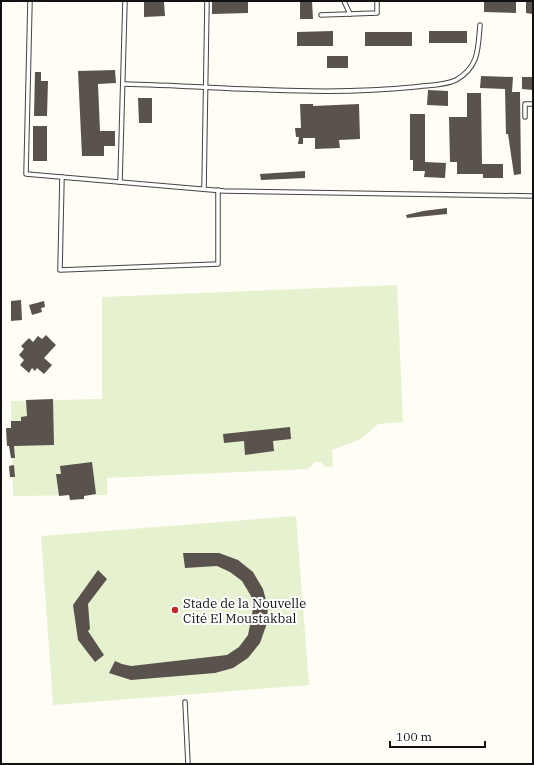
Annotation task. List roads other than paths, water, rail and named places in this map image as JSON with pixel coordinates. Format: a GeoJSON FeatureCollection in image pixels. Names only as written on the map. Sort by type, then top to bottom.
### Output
{"type":"FeatureCollection","features":[{"type":"Feature","properties":{"kind":"lane"},"geometry":{"type":"LineString","coordinates":[[30,1],[26,174],[218,190],[533,196]]}},
{"type":"Feature","properties":{"kind":"lane"},"geometry":{"type":"LineString","coordinates":[[120,182],[125,1]]}},
{"type":"Feature","properties":{"kind":"lane"},"geometry":{"type":"LineString","coordinates":[[204,189],[207,1]]}},
{"type":"Feature","properties":{"kind":"lane"},"geometry":{"type":"LineString","coordinates":[[344,1],[350,14]]}},
{"type":"Feature","properties":{"kind":"lane"},"geometry":{"type":"LineString","coordinates":[[321,15],[377,12],[377,1]]}},
{"type":"Feature","properties":{"kind":"lane"},"geometry":{"type":"LineString","coordinates":[[123,84],[304,91],[376,91],[454,81],[464,75],[476,59],[480,25]]}},
{"type":"Feature","properties":{"kind":"lane"},"geometry":{"type":"LineString","coordinates":[[525,117],[525,104],[533,104]]}},
{"type":"Feature","properties":{"kind":"lane"},"geometry":{"type":"LineString","coordinates":[[62,177],[60,270],[218,264],[218,190]]}},
{"type":"Feature","properties":{"kind":"lane"},"geometry":{"type":"LineString","coordinates":[[185,702],[188,764]]}},
{"type":"Feature","properties":{"kind":"place","name":"Stade de la Nouvelle Cité El Moustakbal"},"geometry":{"type":"Point","coordinates":[175,610]}}]}
